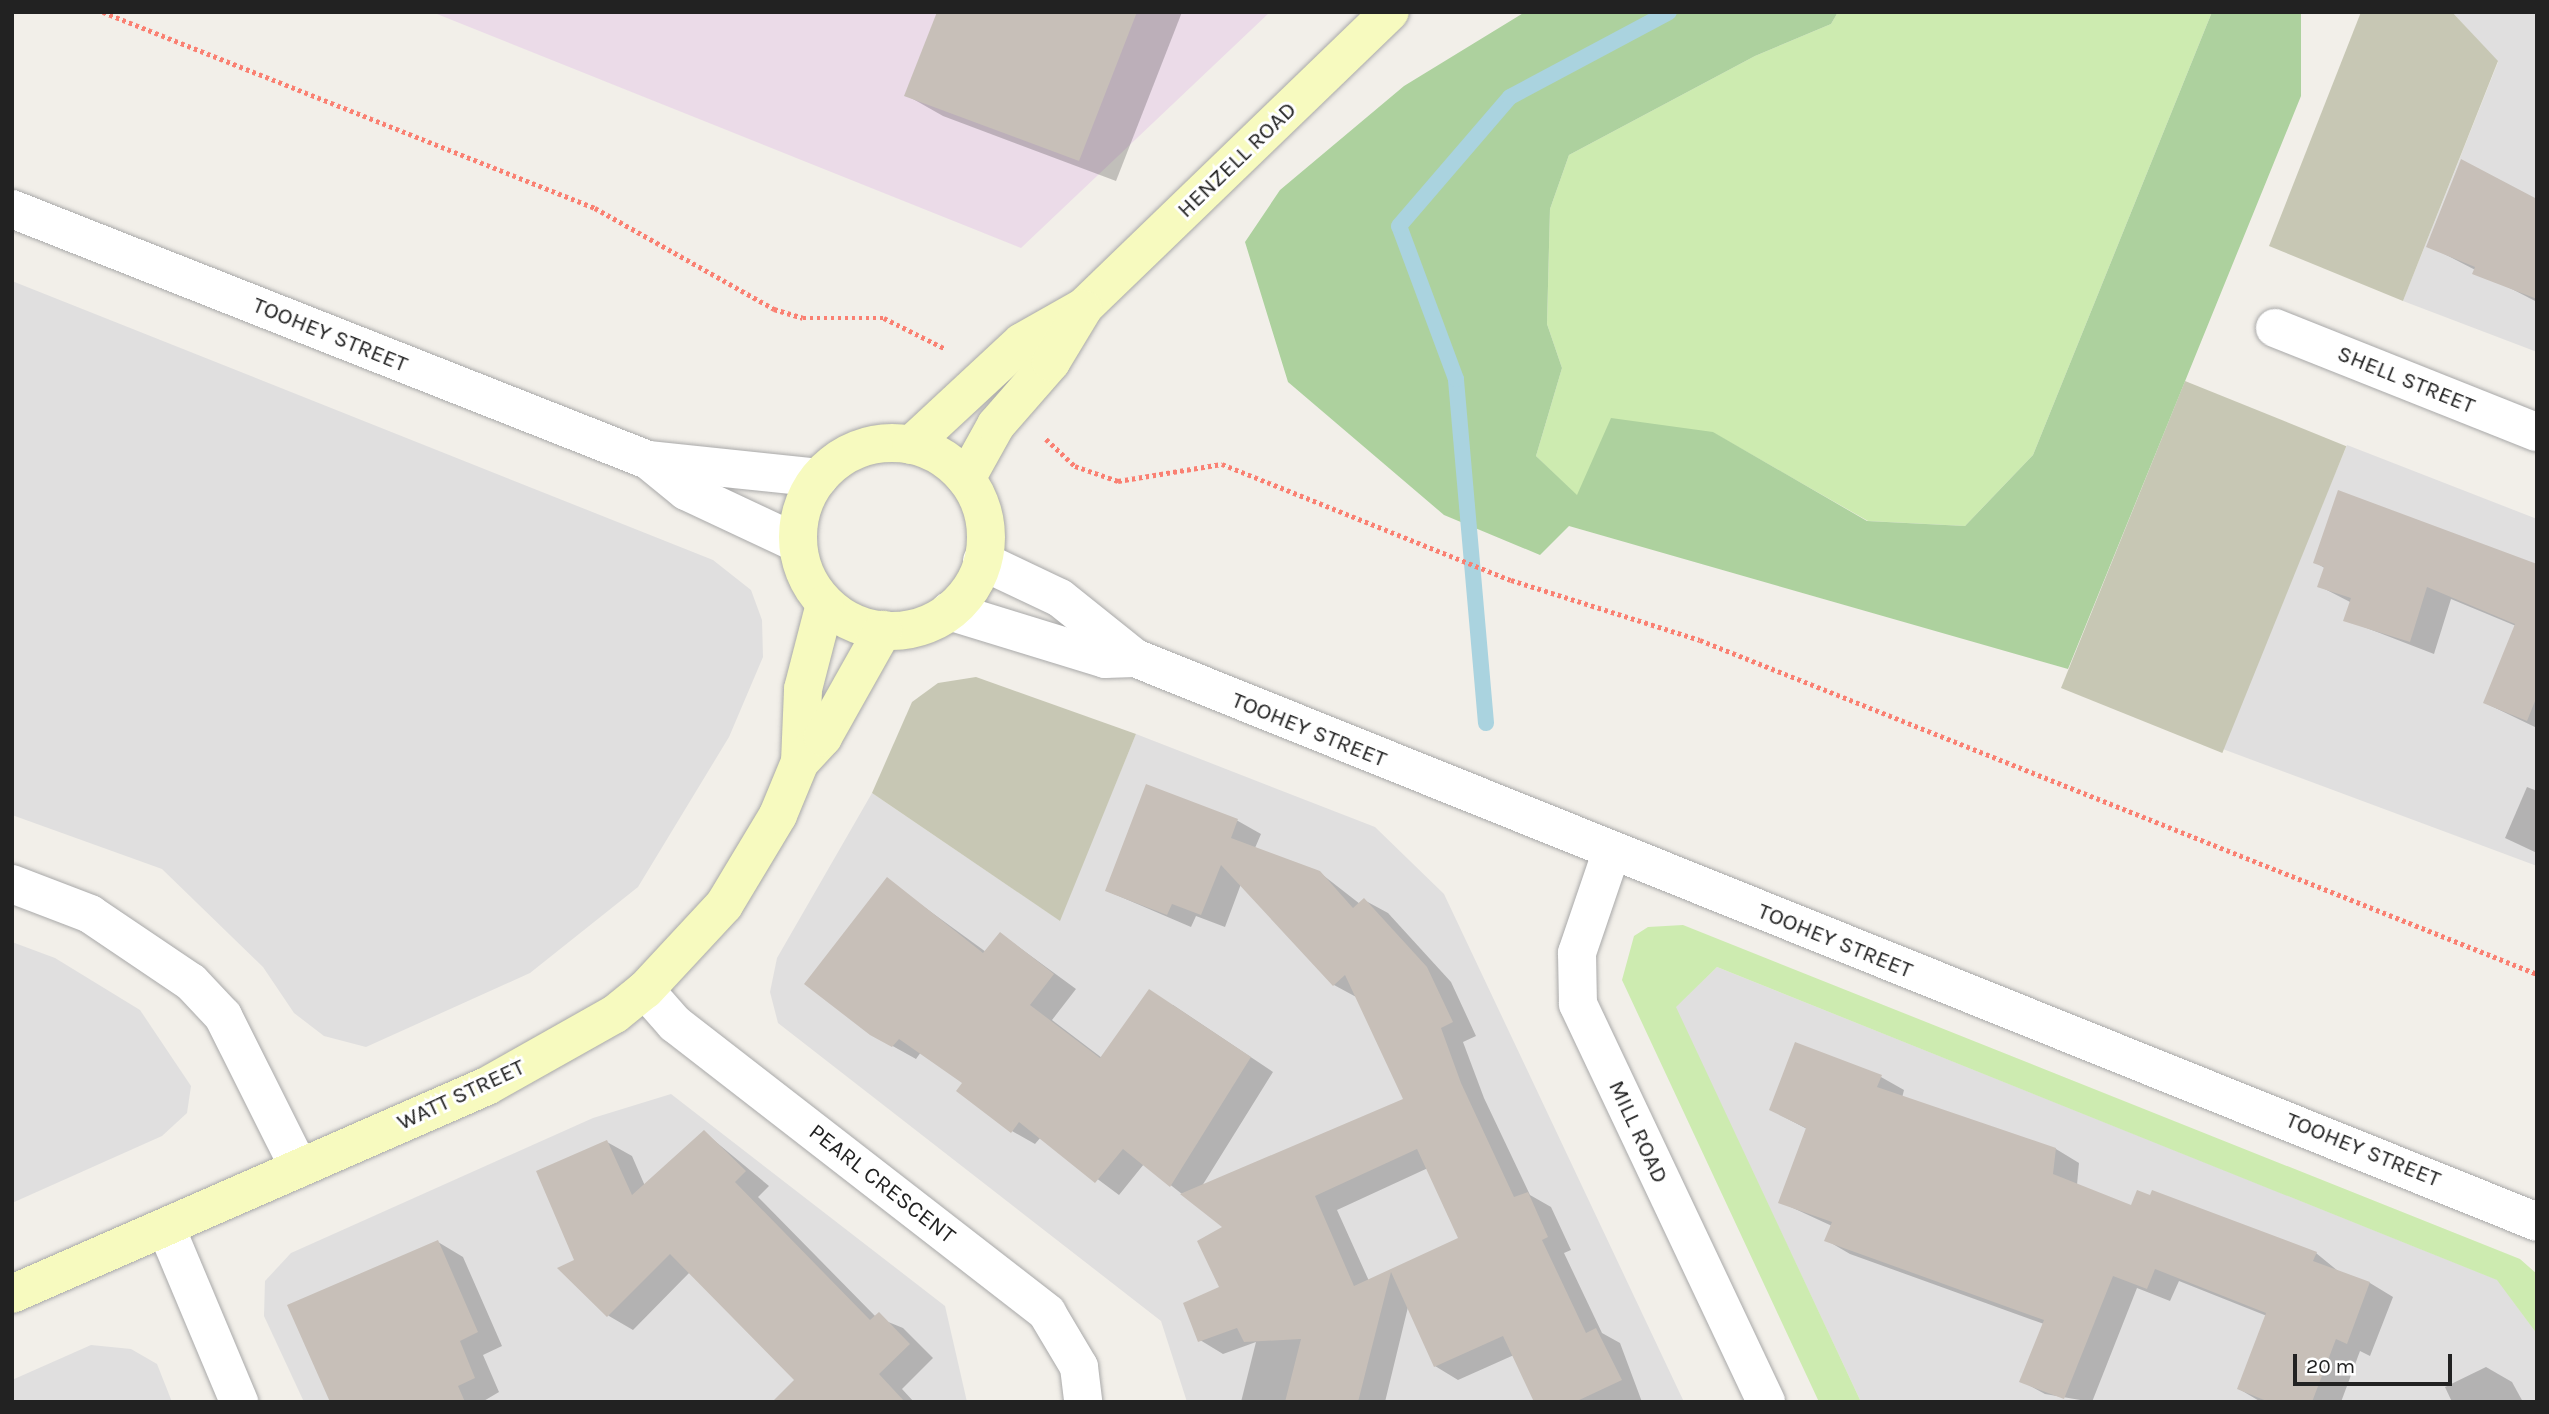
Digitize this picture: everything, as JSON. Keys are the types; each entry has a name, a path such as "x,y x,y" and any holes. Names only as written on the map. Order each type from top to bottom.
{"main road":[{"name":"HENZELL ROAD","path":"911,446 1022,342 1084,307 1390,12"},
{"name":"HENZELL ROAD","path":"966,479 996,425 1051,362 1084,307"},
{"path":"911,446 941,458 966,479 984,518 982,561 970,589 949,611 918,626 883,630 852,622 825,604 806,575 797,543 802,508 818,478 860,449 911,446"},
{"name":"WATT STREET","path":"800,762 803,689 825,604"},
{"name":"WATT STREET","path":"12,1294 487,1086 566,1044 645,990 692,943 753,861 800,762 822,737 883,630"}],"street":[{"name":"TOOHEY STREET","path":"12,209 648,460 818,478"},
{"name":"SHELL STREET","path":"2275,328 2537,432"},
{"name":"TOOHEY STREET","path":"648,460 686,491 797,543"},
{"name":"TOOHEY STREET","path":"982,561 1060,598 1135,658 1611,853 2537,1222"},
{"name":"TOOHEY STREET","path":"949,611 1105,659 1135,658"},
{"name":"MILL ROAD","path":"1611,853 1577,953 1578,1004 1766,1402"},
{"path":"12,884 90,914 191,982 223,1016 299,1168"},
{"name":"PEARL CRESCENT","path":"645,990 676,1024 1047,1313 1079,1367 1083,1402"},
{"path":"166,1228 239,1402"}],"path":[{"path":"103,12 595,208 774,309 803,318 884,318 918,330 956,355"},
{"path":"1039,432 1095,476 1143,480 1223,464 1511,580 1700,640 2537,974"}],"shaded area":[{"path":"432,12 1270,12 1021,248"},
{"path":"2361,12 2452,12 2498,61 2403,301 2269,246"},
{"path":"2452,12 2537,12 2537,352 2403,301 2498,62"},
{"path":"12,281 713,560 751,590 762,620 763,657 729,737 638,887 530,973 366,1047 324,1036 294,1013 263,967 162,869 12,815"},
{"path":"2185,381 2346,446 2222,753 2061,688"},
{"path":"2347,445 2537,519 2537,866 2220,748"},
{"path":"976,677 1136,734 1060,921 872,793 912,702 938,683"},
{"path":"1136,734 1375,827 1444,894 1684,1402 1187,1402 1161,1321 778,1023 770,992 777,958 872,793 1059,920"},
{"path":"12,942 55,958 140,1010 191,1086 187,1113 162,1136 12,1203"},
{"path":"1717,967 2498,1280 2537,1334 2537,1402 1861,1402 1675,1007"},
{"path":"671,1094 945,1306 967,1402 304,1402 264,1316 265,1281 291,1253 593,1118"},
{"path":"91,1345 131,1349 157,1364 172,1402 12,1402 12,1380"}],"green space":[{"path":"1525,12 1838,12 1831,24 1755,56 1569,155 1550,209 1547,324 1562,368 1536,456 1577,495 1611,418 1713,432 1867,521 1965,526 2033,455 2212,12 2301,12 2301,96 2068,669 1569,526 1540,555 1444,515 1288,382 1245,242 1280,190 1404,86"},
{"path":"1838,12 2212,12 2033,455 1965,526 1868,521 1712,432 1577,496 1536,456 1562,368 1547,324 1550,209 1569,155 1755,56 1831,24"},
{"path":"1683,925 2520,1259 2537,1274 2537,1334 2497,1280 1717,967 1676,1007 1861,1402 1819,1402 1622,980 1634,936 1648,927"}],"building":[{"path":"937,12 1137,12 1079,161 904,96"},
{"path":"2461,159 2537,199 2537,299 2472,274 2475,267 2426,247"},
{"path":"2338,490 2537,564 2537,696 2527,721 2483,703 2515,624 2427,587 2410,642 2343,621 2351,598 2317,587 2324,567 2313,563"},
{"path":"1146,784 1238,819 1231,838 1320,871 1353,908 1364,898 1427,967 1453,1022 1441,1028 1461,1083 1514,1197 1528,1192 1548,1237 1542,1240 1586,1333 1596,1328 1622,1380 1575,1402 1534,1402 1503,1336 1434,1367 1391,1272 1358,1402 1285,1402 1301,1339 1244,1342 1237,1328 1198,1342 1183,1303 1219,1287 1197,1241 1222,1227 1180,1194 1403,1099 1345,975 1333,986 1221,865 1201,915 1172,904 1167,915 1105,891","holes":["1417,1149 1458,1238 1354,1286 1315,1196"]},
{"path":"887,877 983,953 1000,932 1054,974 1030,1005 1100,1058 1149,989 1251,1057 1170,1187 1123,1149 1095,1183 1019,1122 1011,1133 956,1091 962,1083 899,1039 892,1047 870,1035 804,984"},
{"path":"1795,1042 1882,1075 1877,1087 2056,1148 2053,1174 2131,1205 2137,1190 2150,1195 2152,1190 2317,1252 2313,1261 2370,1282 2347,1344 2336,1339 2312,1402 2269,1402 2237,1389 2266,1313 2155,1269 2147,1289 2113,1276 2064,1399 2019,1382 2044,1320 1824,1241 1832,1222 1778,1203 1806,1128 1769,1110"},
{"path":"704,1130 746,1171 735,1182 870,1320 879,1312 910,1344 879,1374 905,1402 772,1402 794,1380 670,1254 607,1317 557,1268 574,1260 536,1171 607,1140 632,1195"},
{"path":"438,1240 478,1332 460,1341 475,1378 458,1386 465,1402 330,1402 287,1305"}],"waterway":[{"path":"1486,723 1456,379 1399,226 1510,97 1669,12"}]}
